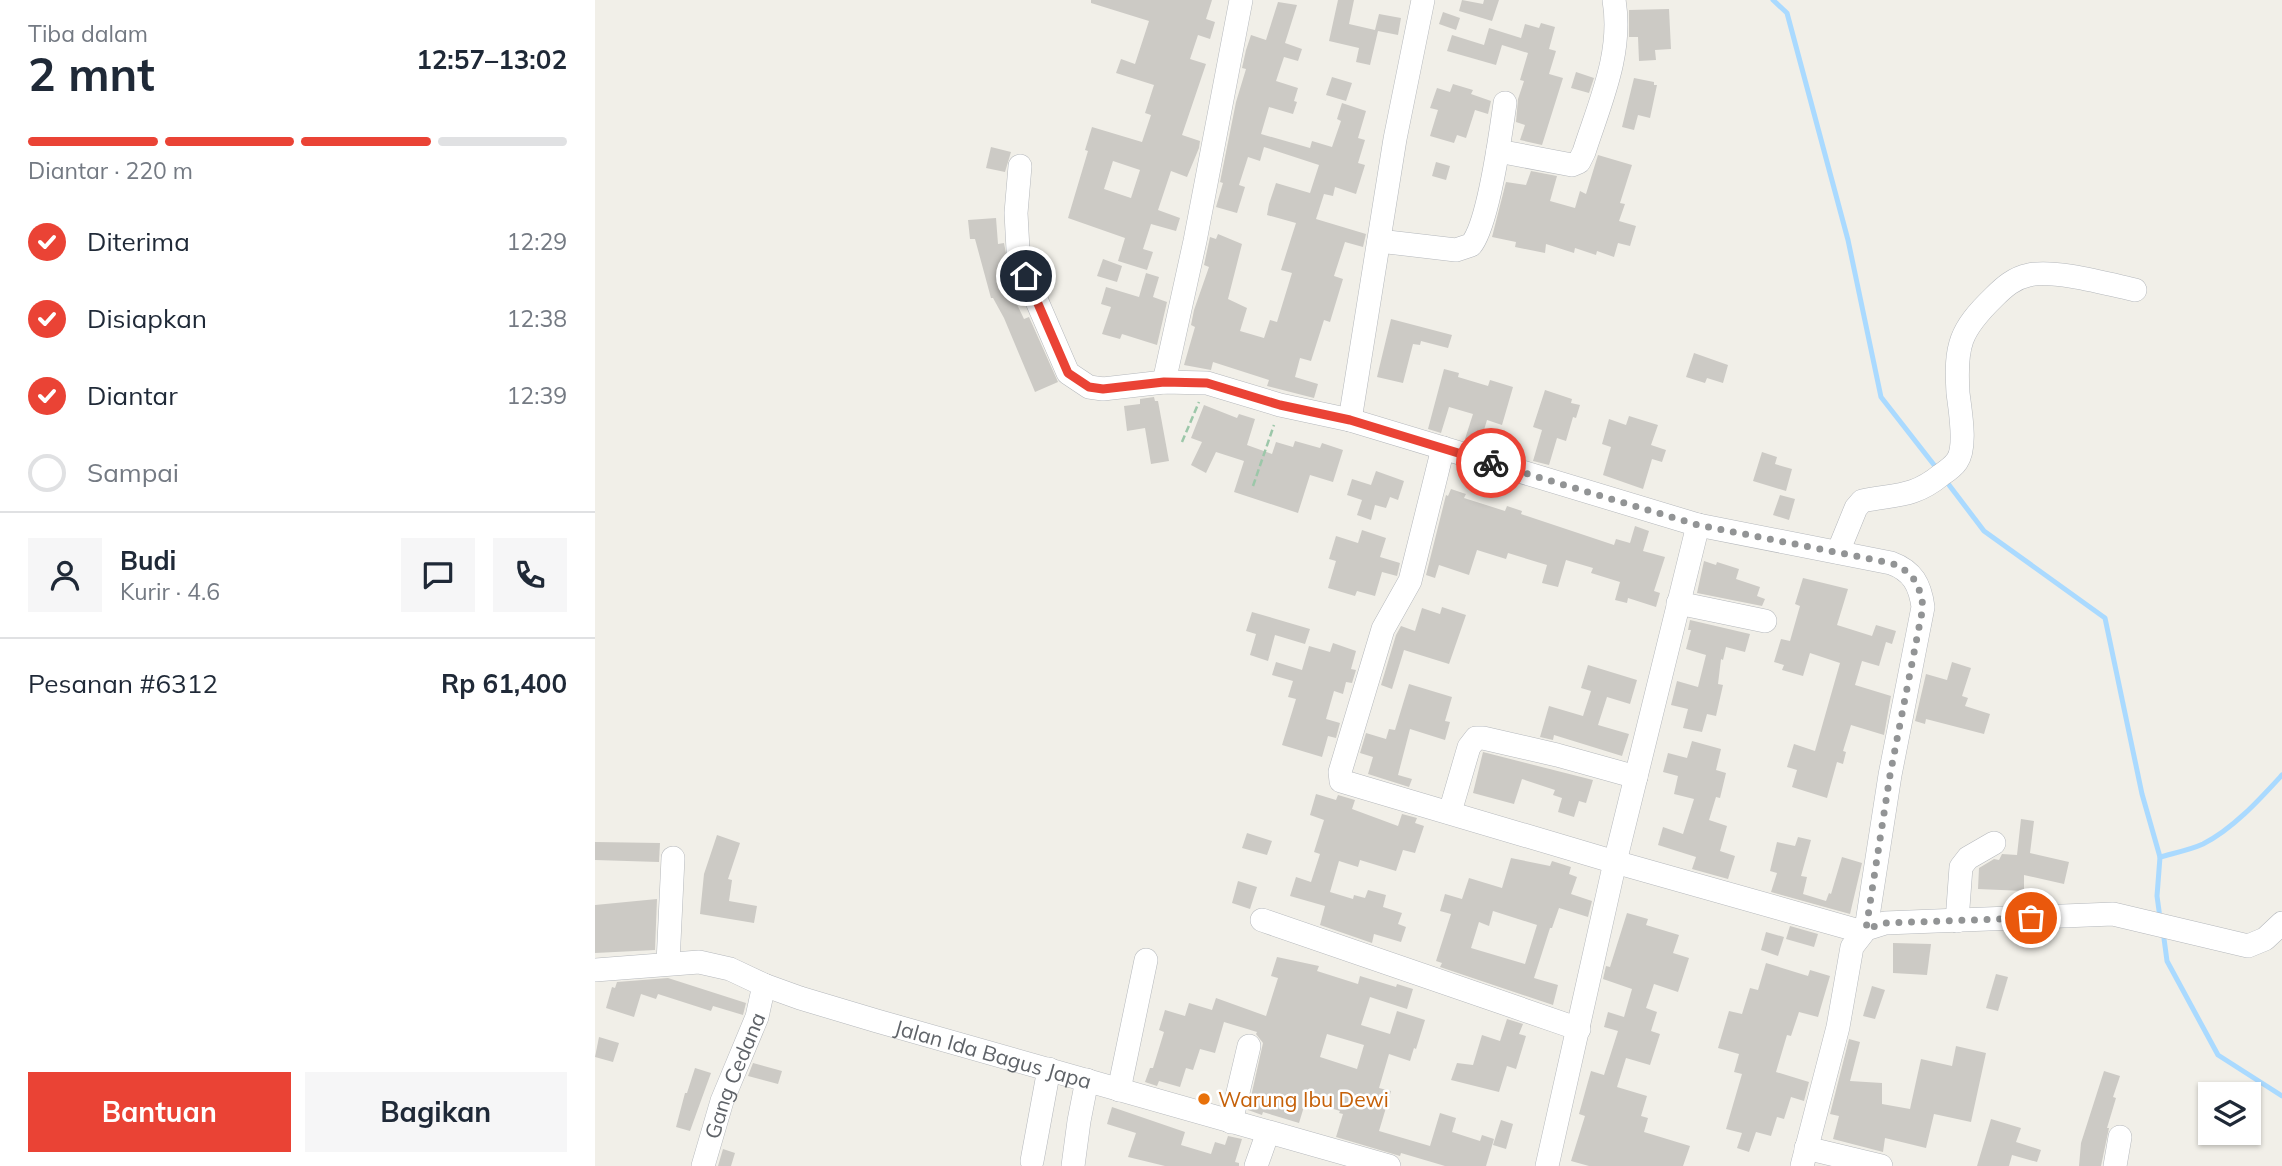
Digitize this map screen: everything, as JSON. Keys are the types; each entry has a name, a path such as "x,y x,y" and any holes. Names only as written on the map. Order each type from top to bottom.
{"street":[{"path":"1164,382 1195,241 1241,0"},
{"path":"1350,420 1406,78 1423,0"},
{"path":"1498,151 1572,165 1579,162 1615,57 1617,25 1614,0"},
{"path":"1379,241 1456,250 1471,245 1479,231 1498,151 1505,103"},
{"path":"1020,166 1016,213 1018,250 1026,276 1068,373 1089,387 1103,389 1164,382 1207,383 1280,405 1350,420 1698,525 1902,567 1916,580 1921,590 1923,607 1890,775 1865,930 1852,947 1849,957 1839,1027 1804,1157 1881,1166"},
{"path":"1838,552 1856,508 1862,501 1908,495 1935,480 1956,463 1962,447 1957,377 1962,336 1968,323 2009,282 2031,274 2075,277 2135,290"},
{"path":"1443,448 1411,581 1383,629 1339,777 1345,783 1615,862 1865,930 1885,923 2121,914 2236,944 2252,945 2265,939 2282,923"},
{"path":"1547,1166 1615,862 1698,525"},
{"path":"1678,603 1765,621"},
{"path":"1450,812 1469,747 1476,738 1557,754 1636,777"},
{"path":"1958,920 1961,867 1968,858 1994,843"},
{"path":"668,963 673,858"},
{"path":"1262,920 1579,1029"},
{"path":"1119,1090 1146,960"},
{"name":"Jalan Ida Bagus Japa","path":"595,970 699,962 730,969 764,985 877,1021 1389,1166"},
{"name":"Gang Cedana","path":"703,1166 722,1101 757,1017 764,985"},
{"path":"1231,1122 1249,1046"},
{"path":"1032,1161 1049,1069"},
{"path":"1073,1166 1087,1080"},
{"path":"1256,1166 1268,1132"},
{"path":"2115,1166 2120,1137"}],"path":[{"path":"1182,442 1207,383"},
{"path":"1253,486 1280,405"}],"building":[{"path":"1091,0 1212,0 1206,19 1215,22 1210,39 1198,35 1190,59 1206,64 1182,135 1200,141 1199,148 1187,177 1171,171 1158,210 1180,218 1176,231 1151,224 1143,249 1153,252 1147,270 1118,261 1125,238 1068,218 1088,151 1085,150 1092,127 1142,142 1151,115 1145,113 1154,85 1116,73 1121,59 1135,64 1149,21 1091,3","holes":["1113,161 1140,170 1131,198 1104,189"]},
{"path":"1338,0 1354,0 1349,24 1375,30 1379,14 1401,18 1398,35 1378,31 1370,65 1356,62 1359,48 1329,41"},
{"path":"1462,0 1483,4 1484,0 1499,0 1492,21 1459,11"},
{"path":"1278,2 1297,5 1285,43 1302,49 1298,61 1284,57 1276,81 1298,88 1294,101 1297,102 1293,114 1269,107 1261,134 1310,148 1312,141 1332,147 1341,121 1337,119 1342,103 1366,111 1358,138 1365,140 1358,163 1365,165 1356,194 1335,187 1333,196 1324,194 1316,219 1366,234 1363,247 1345,242 1334,276 1343,279 1330,322 1324,320 1311,361 1300,358 1295,377 1318,384 1314,398 1267,386 1269,380 1213,362 1211,370 1184,365 1195,327 1191,325 1194,310 1209,267 1204,265 1210,237 1216,239 1218,234 1242,244 1228,299 1247,308 1240,331 1264,338 1270,320 1277,322 1292,273 1281,270 1296,223 1267,215 1269,204 1276,183 1310,193 1319,165 1264,147 1260,161 1248,157 1239,185 1245,187 1237,213 1216,207 1223,183 1220,182 1236,102 1246,69 1242,68 1246,50 1251,35 1266,40"},
{"path":"1669,9 1671,49 1655,50 1656,60 1639,61 1638,37 1629,37 1629,10"},
{"path":"1443,12 1460,18 1456,30 1439,24"},
{"path":"1541,23 1555,27 1549,49 1556,51 1549,74 1563,78 1542,145 1520,140 1525,125 1516,122 1518,99 1524,81 1520,80 1528,53 1502,45 1496,65 1447,51 1452,35 1484,45 1489,28 1521,38 1525,24 1539,28"},
{"path":"1576,72 1594,78 1589,93 1571,88"},
{"path":"1332,77 1352,83 1346,101 1326,95"},
{"path":"1634,78 1657,85 1650,118 1638,115 1634,130 1622,127"},
{"path":"1453,84 1473,90 1471,94 1491,101 1488,114 1475,110 1466,138 1457,135 1454,143 1430,136 1438,110 1430,108 1437,88 1450,92"},
{"path":"991,147 1011,152 1005,172 986,168"},
{"path":"1598,155 1632,165 1620,203 1625,204 1619,221 1636,226 1630,246 1618,243 1614,257 1575,248 1574,253 1546,244 1545,253 1515,247 1516,242 1492,237 1506,182 1526,185 1531,171 1557,176 1550,201 1575,208 1580,191 1586,194"},
{"path":"1436,162 1450,166 1446,180 1432,176"},
{"path":"996,218 998,244 1004,243 1009,269 1001,271 1024,319 1029,317 1058,382 1035,392 1004,318 991,298 975,239 970,239 968,220"},
{"path":"1103,259 1122,266 1117,282 1097,276"},
{"path":"1146,273 1159,277 1153,297 1167,302 1157,345 1122,334 1120,339 1102,334 1111,307 1101,304 1106,287 1139,297"},
{"path":"1391,319 1452,335 1448,348 1421,341 1420,345 1413,344 1403,383 1377,377"},
{"path":"1694,353 1728,365 1723,383 1707,378 1705,383 1686,377"},
{"path":"1444,369 1459,373 1458,377 1488,386 1490,380 1513,387 1502,425 1487,420 1480,443 1465,439 1473,414 1449,407 1441,433 1428,429"},
{"path":"1545,390 1572,399 1571,403 1580,405 1576,418 1573,417 1566,441 1557,438 1549,465 1533,461 1542,430 1533,427"},
{"path":"1154,397 1155,401 1158,401 1169,461 1151,464 1145,428 1127,431 1124,406 1140,404 1140,399"},
{"path":"1204,405 1237,418 1239,414 1255,419 1247,445 1272,454 1276,442 1293,447 1295,441 1320,448 1322,443 1343,450 1333,482 1310,475 1298,513 1234,492 1244,461 1216,452 1206,473 1191,465 1202,442 1191,438"},
{"path":"1629,416 1658,425 1651,445 1666,450 1662,462 1652,459 1643,489 1603,475 1611,447 1602,444 1609,419 1626,425"},
{"path":"1762,452 1777,457 1775,464 1792,469 1786,491 1753,481"},
{"path":"1376,471 1404,481 1398,500 1390,497 1386,508 1375,505 1371,520 1357,515 1362,500 1347,495 1352,479 1371,485"},
{"path":"1451,489 1466,494 1464,498 1505,511 1507,506 1522,511 1521,514 1614,545 1616,539 1630,543 1635,526 1649,531 1643,551 1665,557 1654,591 1660,593 1656,607 1628,598 1627,603 1615,600 1620,582 1591,573 1593,568 1566,560 1558,587 1542,583 1547,565 1508,553 1506,559 1477,550 1469,575 1439,565 1435,578 1426,575 1446,495 1448,496"},
{"path":"1780,495 1795,499 1789,520 1773,515"},
{"path":"1362,530 1386,538 1380,557 1400,563 1397,576 1382,572 1375,596 1357,591 1355,596 1328,588 1336,561 1329,559 1336,536 1358,543"},
{"path":"1704,561 1739,569 1736,579 1760,587 1757,596 1765,599 1762,606 1697,593"},
{"path":"1803,578 1848,589 1837,625 1872,636 1876,625 1896,631 1892,644 1886,642 1879,666 1862,661 1855,685 1891,696 1884,735 1851,725 1843,751 1846,752 1843,764 1837,762 1827,798 1792,787 1797,770 1787,767 1794,744 1815,751 1840,663 1810,653 1803,676 1782,670 1784,665 1774,662 1781,639 1790,641 1800,606 1795,604"},
{"path":"1442,607 1466,615 1449,664 1404,650 1392,689 1381,685 1401,626 1415,631 1422,608 1440,614"},
{"path":"1252,612 1310,629 1305,644 1275,635 1268,661 1250,655 1256,634 1246,631"},
{"path":"1690,620 1750,634 1745,652 1726,647 1723,660 1721,659 1718,684 1723,685 1716,716 1707,714 1702,732 1683,728 1688,709 1671,705 1677,681 1698,687 1706,655 1686,649 1691,630 1688,630"},
{"path":"1333,643 1356,651 1351,669 1356,670 1352,683 1346,682 1343,694 1334,691 1326,719 1340,723 1336,738 1328,736 1322,757 1282,745 1296,699 1288,697 1293,681 1272,675 1276,662 1302,670 1309,646 1330,652"},
{"path":"1952,662 1971,668 1962,696 1968,698 1965,706 1990,714 1984,734 1926,719 1925,724 1915,721 1926,674 1947,680"},
{"path":"1588,665 1637,680 1630,704 1607,697 1598,725 1629,734 1622,756 1554,735 1553,740 1540,737 1549,706 1583,716 1591,691 1581,688"},
{"path":"1409,684 1452,697 1445,721 1450,722 1445,740 1410,729 1398,775 1412,779 1409,787 1368,774 1373,757 1360,753 1366,733 1386,739 1389,729 1395,730"},
{"path":"1692,741 1721,749 1716,770 1726,773 1720,798 1716,797 1709,820 1727,826 1720,851 1735,856 1728,879 1692,869 1696,857 1658,845 1663,827 1683,834 1694,799 1674,794 1678,776 1663,772 1668,753 1687,758"},
{"path":"1483,752 1593,780 1586,803 1579,801 1574,817 1558,812 1562,798 1553,795 1555,790 1522,779 1514,804 1473,793"},
{"path":"1316,794 1336,800 1338,795 1355,800 1352,809 1398,826 1402,814 1417,818 1415,823 1424,826 1415,853 1403,850 1396,871 1360,860 1358,867 1339,861 1330,892 1353,899 1354,895 1365,898 1368,890 1386,895 1383,907 1402,913 1398,924 1406,927 1401,942 1374,934 1372,943 1320,925 1325,906 1290,896 1296,877 1311,882 1320,854 1314,852 1324,820 1310,815"},
{"path":"2021,819 2034,821 2030,853 2069,862 2064,884 2024,875 2024,891 1978,889 1979,868 1994,859 1999,860 2002,854 2017,855"},
{"path":"1247,833 1272,841 1267,855 1242,848"},
{"path":"717,835 740,843 728,879 732,880 729,901 757,906 754,923 700,914 704,874"},
{"path":"1798,837 1811,840 1801,876 1807,877 1803,894 1826,901 1829,893 1831,894 1842,857 1862,863 1850,914 1771,892 1777,873 1770,871 1777,842 1795,846"},
{"path":"595,842 660,843 659,862 595,860"},
{"path":"1511,858 1550,866 1552,861 1571,867 1569,874 1577,877 1571,894 1592,901 1588,917 1559,908 1550,928 1534,978 1558,985 1553,1005 1440,967 1442,963 1436,961 1451,914 1440,911 1445,894 1462,899 1469,878 1502,888","holes":["1493,911 1537,925 1525,964 1471,948 1479,922 1489,926"]},
{"path":"1238,881 1257,887 1250,909 1232,903"},
{"path":"657,899 655,950 595,953 595,905"},
{"path":"1627,913 1648,919 1646,925 1679,935 1673,953 1689,958 1678,992 1654,984 1646,1008 1657,1012 1651,1031 1660,1034 1650,1065 1626,1058 1617,1087 1647,1096 1641,1116 1648,1118 1644,1132 1690,1146 1683,1166 1589,1166 1571,1161 1585,1116 1579,1114 1591,1071 1604,1075 1618,1031 1604,1027 1608,1012 1624,1017 1632,989 1603,979 1606,966 1610,967"},
{"path":"1790,926 1818,934 1814,947 1786,939"},
{"path":"1766,932 1784,937 1778,956 1761,950"},
{"path":"1893,943 1931,944 1927,975 1893,973"},
{"path":"1277,957 1319,966 1317,971 1358,984 1360,976 1396,987 1397,984 1413,989 1407,1009 1370,997 1361,1025 1390,1034 1397,1011 1425,1020 1410,1061 1389,1054 1379,1088 1391,1091 1379,1131 1430,1146 1440,1113 1456,1118 1452,1132 1480,1141 1482,1135 1494,1139 1486,1166 1445,1166 1336,1137 1343,1114 1306,1100 1299,1123 1248,1110 1263,1043 1257,1032 1224,1022 1215,1053 1200,1049 1193,1070 1186,1068 1180,1087 1159,1081 1157,1086 1145,1082 1150,1068 1153,1068 1164,1032 1159,1030 1165,1010 1185,1016 1189,1003 1212,1010 1216,998 1266,1016 1278,978 1271,976","holes":["1327,1034 1364,1045 1357,1069 1320,1057"]},
{"path":"1766,963 1808,976 1810,970 1830,976 1818,1017 1799,1012 1791,1036 1787,1035 1776,1072 1809,1082 1804,1101 1791,1097 1784,1119 1777,1117 1771,1136 1756,1132 1749,1152 1737,1148 1742,1133 1726,1129 1742,1074 1734,1072 1739,1054 1718,1048 1729,1011 1742,1014 1750,988 1758,990"},
{"path":"1996,974 2008,977 1998,1011 1986,1008"},
{"path":"668,978 746,1003 743,1015 713,1006 711,1011 658,994 656,999 641,994 634,1017 606,1008 612,987 615,988 617,982"},
{"path":"1872,986 1885,990 1875,1019 1863,1016"},
{"path":"1507,1019 1523,1024 1519,1034 1526,1036 1516,1069 1507,1066 1499,1092 1451,1080 1457,1063 1473,1065 1482,1035 1500,1041"},
{"path":"599,1037 619,1043 613,1062 595,1057"},
{"path":"1849,1039 1860,1042 1850,1081 1882,1083 1882,1104 1910,1109 1921,1059 1952,1066 1956,1046 1986,1053 1971,1122 1934,1114 1926,1148 1885,1138 1883,1152 1833,1139 1839,1116 1830,1114"},
{"path":"753,1063 782,1071 778,1084 748,1076"},
{"path":"695,1068 711,1073 690,1131 676,1127"},
{"path":"2104,1071 2120,1076 2113,1097 2116,1098 2107,1128 2101,1166 2079,1166 2081,1143"},
{"path":"1112,1107 1185,1132 1181,1145 1211,1154 1215,1142 1225,1145 1228,1136 1242,1139 1235,1162 1239,1163 1239,1166 1165,1166 1128,1157 1136,1133 1107,1124"},
{"path":"1991,1119 2021,1128 2016,1142 2041,1150 2037,1162 2012,1155 2009,1166 1977,1166"},
{"path":"1501,1120 1513,1124 1506,1149 1493,1145"},
{"path":"723,1149 735,1153 731,1166 718,1166"}],"waterway":[{"path":"1773,0 1787,13 1848,240 1881,397 1938,470"},
{"path":"1946,481 1984,531 2105,618 2142,794 2160,857 2157,896 2160,918"},
{"path":"2160,857 2193,848 2214,838 2245,813 2282,775"},
{"path":"2163,931 2167,961 2218,1055 2282,1096"}],"way so far":[{"path":"1491,463 1698,525 1891,563 1909,572 1921,590 1923,607 1890,775 1866,929 1885,923 2031,918"}],"place":[{"name":"Warung Ibu Dewi","path":"1204,1099"}],"route":[{"path":"1026,276 1068,373 1089,387 1103,389 1164,382 1207,383 1280,405 1350,420 1491,463"}]}
